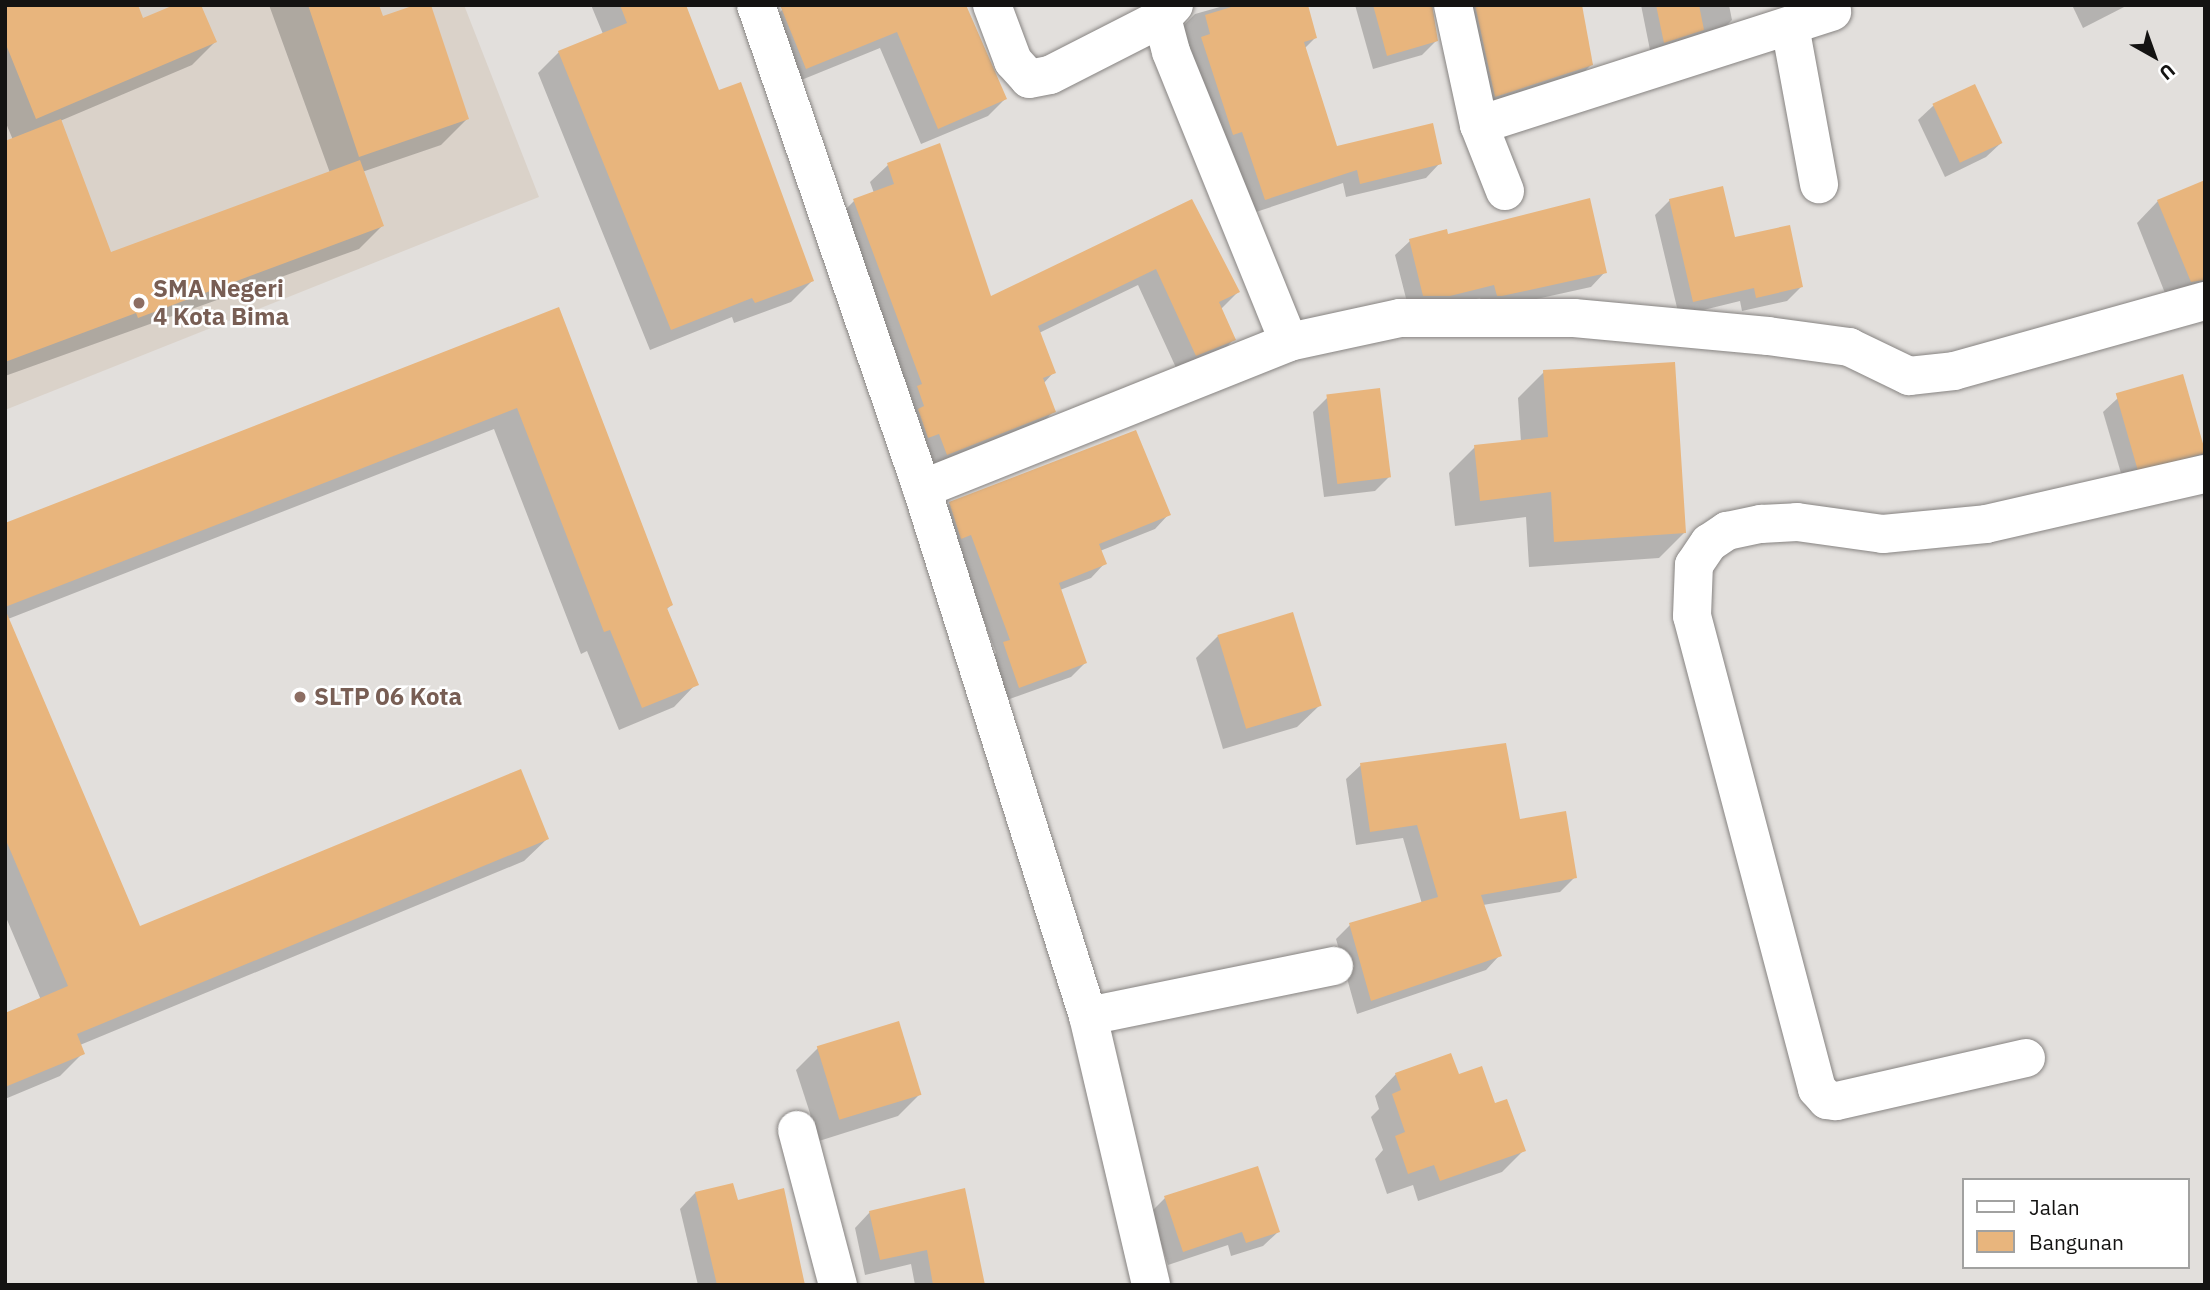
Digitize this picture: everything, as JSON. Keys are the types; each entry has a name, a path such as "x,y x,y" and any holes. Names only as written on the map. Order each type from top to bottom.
{"street":[{"path":"756,5 922,489 1088,1016 1151,1285"},
{"path":"992,5 1013,61 1029,79 1049,75 1168,12 1171,52 1289,342"},
{"path":"1453,5 1479,125 1505,191"},
{"path":"1479,125 1832,12"},
{"path":"1790,26 1819,184"},
{"path":"922,489 1289,342 1400,318 1574,318 1849,347 1909,376 1954,371 2205,302"},
{"path":"2026,1058 1836,1101 1827,1100 1817,1089 1692,616 1694,565 1709,543 1727,531 1761,524 1797,522 1883,534 1986,524 2205,474"},
{"path":"1088,1016 1334,966"},
{"path":"797,1130 838,1285"}],"shaded area":[{"name":"SMA Negeri 4 Kota Bima","path":"5,5 464,5 539,197 5,410"}],"building":[{"path":"5,5 138,5 143,18 174,5 201,5 217,42 36,119 5,42"},
{"path":"308,5 379,5 383,16 415,5 431,5 469,119 359,157"},
{"path":"620,5 686,5 719,90 741,82 814,281 755,303 752,298 671,330 558,51 627,23"},
{"path":"780,5 966,5 1007,99 938,129 897,32 806,69"},
{"path":"1238,5 1308,5 1317,38 1304,42 1337,146 1433,123 1442,164 1360,184 1357,170 1265,200 1242,132 1233,135 1201,37 1210,34 1205,15"},
{"path":"1373,5 1432,5 1438,41 1387,56"},
{"path":"1475,5 1582,5 1593,65 1495,97"},
{"path":"1656,5 1699,5 1704,30 1664,43"},
{"path":"1975,84 2002,143 1960,163 1932,104"},
{"path":"61,119 111,252 360,160 384,226 138,318 136,313 5,362 5,141"},
{"path":"940,143 991,296 1192,199 1240,292 1219,302 1236,340 1196,356 1156,269 1038,326 1056,373 1043,378 1056,412 947,455 939,434 928,438 918,409 924,406 917,386 922,384 853,199 894,184 887,163"},
{"path":"2205,180 2205,280 2191,282 2157,200"},
{"path":"1723,186 1735,237 1790,225 1803,287 1756,298 1754,288 1693,302 1669,199"},
{"path":"1590,198 1607,273 1502,296 1497,296 1494,285 1450,296 1423,296 1409,239 1447,229 1448,234"},
{"path":"559,307 673,605 667,608 699,685 642,708 610,630 604,632 517,408 5,607 5,523"},
{"path":"1675,362 1686,533 1554,542 1551,492 1480,501 1474,445 1548,437 1543,370"},
{"path":"2183,374 2205,453 2138,472 2116,393"},
{"path":"1380,388 1391,477 1337,484 1326,395"},
{"path":"1136,430 1171,515 1099,544 1107,564 1059,583 1087,663 1019,688 1003,642 1010,640 971,535 961,539 949,502"},
{"path":"5,609 140,926 521,769 549,839 77,1034 85,1054 5,1087 5,1013 68,986 5,838"},
{"path":"1293,612 1322,706 1246,729 1217,635"},
{"path":"1506,743 1520,819 1566,811 1577,878 1481,895 1502,956 1371,1001 1349,923 1438,897 1417,825 1370,832 1360,763"},
{"path":"899,1021 922,1095 839,1120 817,1046"},
{"path":"1451,1053 1459,1074 1482,1066 1495,1103 1507,1099 1526,1151 1440,1181 1434,1165 1408,1174 1395,1136 1405,1132 1392,1094 1401,1090 1395,1073"},
{"path":"1258,1166 1280,1232 1246,1243 1242,1232 1183,1252 1164,1196"},
{"path":"733,1183 738,1200 784,1188 805,1285 717,1285 695,1192"},
{"path":"965,1188 985,1285 933,1285 927,1250 880,1260 869,1211"}],"place":[{"name":"SMA Negeri 4 Kota Bima","path":"139,303"},
{"name":"SLTP 06 Kota","path":"300,697"}]}
